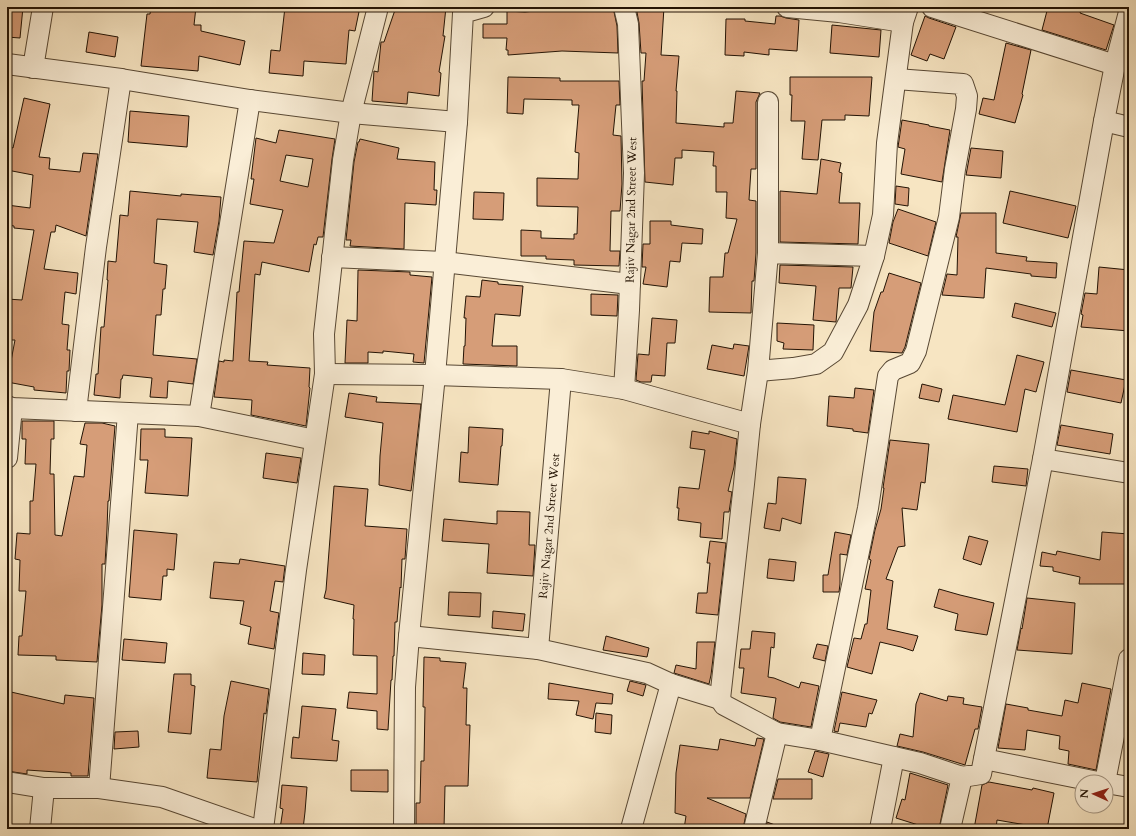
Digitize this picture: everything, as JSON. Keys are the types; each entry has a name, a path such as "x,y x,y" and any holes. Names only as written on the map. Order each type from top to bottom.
{"street":[{"path":"34,68 43,7"},
{"path":"263,829 296,570 325,374 324,334 343,160 351,113 378,7"},
{"path":"404,829 405,687 408,636 435,376 456,122 463,10 484,7"},
{"name":"Rajiv Nagar 2nd Street West","path":"624,7 628,24 634,173 629,310 624,388"},
{"path":"758,371 793,368 816,364 834,352 858,304 874,256 883,215 887,143 905,15 787,7"},
{"path":"932,7 1115,65"},
{"path":"408,636 538,649 647,673 671,684 720,699 724,705 777,733 820,740 920,763 962,777 981,774 1043,458 1104,121 1115,65 1129,12"},
{"path":"7,64 121,79 250,100 351,113 456,122"},
{"path":"76,411 96,246 121,79"},
{"path":"820,740 868,508 888,376 893,370 910,363 916,351 949,217 955,169 966,109 967,96 963,84 896,79"},
{"path":"199,416 250,100"},
{"path":"720,699 750,424 758,371 768,253 768,102"},
{"path":"1104,121 1129,127"},
{"path":"768,253 874,256"},
{"path":"332,258 444,262 630,284"},
{"path":"325,374 562,380 624,388 750,424"},
{"name":"Rajiv Nagar 2nd Street West","path":"538,649 562,380"},
{"path":"7,458 9,407 199,416 315,440"},
{"path":"99,788 128,413"},
{"path":"1043,458 1129,473"},
{"path":"1107,774 1129,659"},
{"path":"631,829 671,684"},
{"path":"754,829 777,733"},
{"path":"880,829 894,757"},
{"path":"984,759 1074,777"},
{"path":"950,829 962,777"},
{"path":"7,782 44,788 99,788 162,797 254,829"},
{"path":"1114,785 1129,788"},
{"path":"40,829 44,788"}],"building":[{"path":"7,7 23,7 20,38 7,37"},
{"path":"151,7 196,7 194,25 201,25 201,31 245,41 240,65 199,56 198,71 141,66 147,14 150,14"},
{"path":"285,7 360,7 355,31 349,30 346,64 304,61 303,76 269,73 271,50 280,51"},
{"path":"396,7 446,7 443,36 445,36 439,72 441,73 439,96 408,92 407,104 372,101 374,71 378,72 381,42 384,42"},
{"path":"573,7 613,7 617,26 618,53 562,51 508,55 508,50 506,50 507,38 483,38 483,24 507,24 507,11 525,12"},
{"path":"636,7 664,7 661,55 679,56 676,91 676,123 724,127 724,123 733,123 736,91 760,93 756,102 756,169 751,169 749,200 756,201 756,253 754,281 752,281 751,313 709,312 710,277 723,277 725,253 728,253 737,219 726,218 727,192 716,192 716,166 713,166 714,152 682,150 682,158 675,158 673,185 645,182 642,81 644,81 646,53 641,53 639,23"},
{"path":"1048,7 1082,7 1080,13 1114,25 1106,50 1042,30"},
{"path":"776,16 799,20 797,51 769,49 769,55 744,52 744,56 725,55 726,19 745,19 745,21 775,24"},
{"path":"925,16 956,27 944,59 930,54 927,61 911,55"},
{"path":"832,25 881,30 879,57 830,53"},
{"path":"89,32 118,37 115,57 86,52"},
{"path":"1006,43 1031,50 1023,95 1015,123 979,114 983,98 994,100"},
{"path":"508,77 560,78 560,81 619,81 620,105 616,105 613,135 621,136 622,184 620,211 611,211 610,251 620,251 619,266 574,265 574,260 546,259 546,256 521,256 521,230 541,231 541,238 574,239 574,234 577,234 578,207 537,206 537,178 578,179 579,153 575,152 579,105 572,105 572,100 524,99 523,114 507,113"},
{"path":"790,77 872,77 869,116 845,115 845,120 822,120 818,160 802,159 805,121 791,121 792,95 790,95"},
{"path":"24,98 50,104 39,157 50,158 49,169 80,172 83,153 98,154 86,236 56,225 55,232 51,232 44,269 78,273 76,294 65,292 62,324 69,325 67,350 70,350 66,393 34,390 34,387 7,382 15,340 7,340 7,299 22,300 34,230 14,228 14,226 7,225 7,205 30,208 33,175 7,170 7,146 13,148"},
{"path":"130,111 189,116 187,147 128,142"},
{"path":"902,120 950,130 942,182 901,174 905,149 898,147"},
{"path":"279,130 335,139 323,237 318,237 316,245 314,244 309,272 262,262 260,275 255,274 249,361 268,362 267,365 310,368 310,388 306,426 251,415 252,400 214,397 219,361 233,361 237,292 239,292 244,241 274,243 283,210 250,204 254,179 251,179 256,138 276,143","holes":["286,155 313,159 308,187 280,181"]},
{"path":"360,139 399,148 397,159 435,162 434,190 437,190 436,205 405,203 404,249 350,246 351,240 346,240 354,162"},
{"path":"971,148 1003,151 1001,178 966,175"},
{"path":"821,159 841,163 839,172 842,173 839,203 860,203 858,244 780,242 780,191 817,194"},
{"path":"896,186 909,188 908,206 895,204"},
{"path":"130,191 181,196 181,194 221,197 219,221 213,255 194,252 198,222 157,219 154,263 167,265 161,315 156,315 153,355 197,359 193,384 168,381 167,398 150,397 152,378 123,375 121,379 120,398 94,395 96,374 98,374 101,327 104,327 108,261 116,262 120,215 128,216"},
{"path":"1010,191 1076,206 1068,238 1003,223"},
{"path":"474,192 504,193 503,220 473,219"},
{"path":"898,209 936,222 928,256 889,243 893,222"},
{"path":"961,213 996,213 996,253 1027,257 1026,261 1057,263 1056,278 1031,276 1031,274 986,268 984,298 942,295 947,274 957,275 958,237 956,237"},
{"path":"650,221 671,221 671,225 703,229 702,244 682,243 680,262 670,261 667,287 643,284 646,267 642,267 643,244 650,244"},
{"path":"780,265 853,267 851,288 839,288 836,322 813,320 816,286 779,283"},
{"path":"1099,267 1129,270 1129,331 1081,327 1083,315 1081,314 1085,293 1097,294"},
{"path":"358,270 410,272 410,275 432,277 424,363 413,362 414,354 383,351 383,353 368,352 368,363 345,363 347,320 357,321"},
{"path":"889,273 921,283 905,347 902,353 870,351 874,312 881,292 883,292"},
{"path":"482,280 498,282 498,284 523,286 520,316 495,314 492,346 517,346 517,366 463,364 465,346 466,318 464,318 466,296 480,297"},
{"path":"591,294 618,295 617,316 591,315"},
{"path":"1015,303 1056,313 1052,327 1012,317"},
{"path":"652,318 677,320 675,343 667,343 665,376 652,375 651,382 641,382 636,380 638,354 649,355"},
{"path":"777,323 814,325 813,350 783,349 784,343 777,341"},
{"path":"734,344 749,346 744,376 707,369 712,345 733,349"},
{"path":"1017,355 1044,362 1036,392 1025,389 1017,432 948,419 953,395 1005,405"},
{"path":"1071,370 1126,380 1121,403 1067,392"},
{"path":"922,384 942,389 939,402 919,398"},
{"path":"855,388 874,390 868,433 853,431 853,429 827,426 829,396 854,398"},
{"path":"349,393 377,397 376,402 421,404 411,491 379,485 383,423 345,417"},
{"path":"22,421 54,421 54,439 51,439 50,474 54,474 55,535 62,536 74,476 84,477 87,445 80,444 85,423 102,423 115,426 108,501 105,564 102,564 102,605 97,662 56,660 56,656 18,655 19,636 22,636 26,591 19,591 20,560 15,559 17,533 30,534 30,501 33,501 36,464 25,464 26,439 22,439"},
{"path":"1061,425 1113,434 1110,454 1057,445"},
{"path":"469,427 503,429 498,485 459,482 461,452 468,453"},
{"path":"141,429 165,429 165,437 192,438 188,496 145,493 148,460 140,460"},
{"path":"692,431 709,434 709,431 737,439 734,467 728,491 732,492 729,512 724,512 722,539 700,537 701,523 678,520 679,508 677,508 679,487 699,489 705,450 690,448"},
{"path":"890,440 929,444 925,483 921,482 917,510 902,508 905,546 898,547 886,579 893,581 887,629 918,636 913,651 880,642 872,674 847,667 854,638 861,639 865,624 867,624 871,590 865,589 871,560 869,559 881,509"},
{"path":"266,453 301,458 297,483 263,478"},
{"path":"994,466 1028,469 1026,486 992,482"},
{"path":"778,477 806,479 801,524 782,518 780,531 764,528 768,503 776,504"},
{"path":"334,486 368,489 365,526 407,529 405,559 402,559 401,588 400,587 397,622 395,622 394,656 388,730 377,729 377,711 347,708 349,692 377,694 377,656 353,655 354,605 324,598 326,590"},
{"path":"497,511 530,512 529,545 535,545 533,576 487,573 489,544 442,541 444,519 497,524"},
{"path":"134,530 177,534 174,570 167,569 167,576 163,576 161,600 129,597"},
{"path":"835,532 851,535 847,555 840,554 839,592 823,592 823,575 828,575"},
{"path":"1102,532 1129,534 1129,584 1079,584 1080,577 1053,571 1053,567 1040,566 1042,552 1056,555 1057,551 1100,560"},
{"path":"969,536 988,541 981,565 963,559"},
{"path":"710,541 726,543 718,615 696,613 698,593 707,593 710,563 707,563"},
{"path":"240,559 285,566 283,582 275,581 270,611 279,613 274,649 248,644 251,627 240,624 244,601 210,598 214,562 239,564"},
{"path":"769,559 796,562 794,581 767,578"},
{"path":"939,589 994,603 987,635 955,630 958,614 934,607"},
{"path":"449,592 481,593 480,617 448,615"},
{"path":"1027,598 1075,603 1072,654 1017,650"},
{"path":"493,611 525,614 523,631 492,628"},
{"path":"752,631 775,633 774,648 771,647 768,677 799,688 801,682 819,686 811,727 780,722 773,718 776,698 741,693 744,668 739,668 741,649 750,649"},
{"path":"606,636 649,648 647,657 603,650"},
{"path":"124,639 167,643 165,663 122,660"},
{"path":"697,642 715,642 709,684 674,673 676,665 696,669"},
{"path":"817,644 828,646 825,661 813,658"},
{"path":"303,653 325,655 324,675 302,674"},
{"path":"424,657 440,658 440,661 466,663 463,688 467,688 466,725 470,725 468,786 445,786 444,829 416,829 416,803 420,803 421,761 424,761"},
{"path":"174,674 191,674 191,685 195,686 191,734 168,732"},
{"path":"231,681 269,689 266,714 264,713 257,782 207,778 210,749 221,750 224,716"},
{"path":"630,681 646,685 643,696 627,691"},
{"path":"549,683 613,694 612,704 596,703 593,719 576,715 579,701 548,699"},
{"path":"1082,683 1111,689 1096,770 1068,764 1069,751 1059,749 1060,736 1027,730 1025,750 998,748 1006,704 1028,708 1028,710 1062,716 1065,700 1078,703"},
{"path":"11,692 64,704 65,695 94,698 88,776 71,776 71,773 27,770 27,774 7,771 7,709"},
{"path":"842,692 877,700 872,714 869,713 866,727 840,723 838,732 834,731"},
{"path":"920,693 947,701 948,696 964,698 963,704 982,707 978,729 975,729 965,765 923,752 897,746 900,734 913,737 916,704"},
{"path":"302,706 336,709 332,740 339,741 337,761 291,758 293,737 299,738"},
{"path":"596,713 612,715 611,734 595,732"},
{"path":"138,731 139,747 114,749 115,732"},
{"path":"757,738 764,739 750,798 707,798 746,814 743,829 684,829 686,816 675,813 676,773 680,745 718,750 720,739 755,746"},
{"path":"815,751 829,754 823,777 808,772"},
{"path":"351,770 388,770 388,792 351,791"},
{"path":"910,773 948,785 939,829 931,829 896,818 902,799 905,800"},
{"path":"778,779 812,779 812,799 773,799"},
{"path":"989,782 1032,790 1033,788 1054,793 1047,829 1025,829 1026,825 997,820 996,829 974,829 982,785"},
{"path":"282,785 307,787 303,829 280,829 283,809 280,808"},
{"path":"767,822 783,828 766,829"}]}
